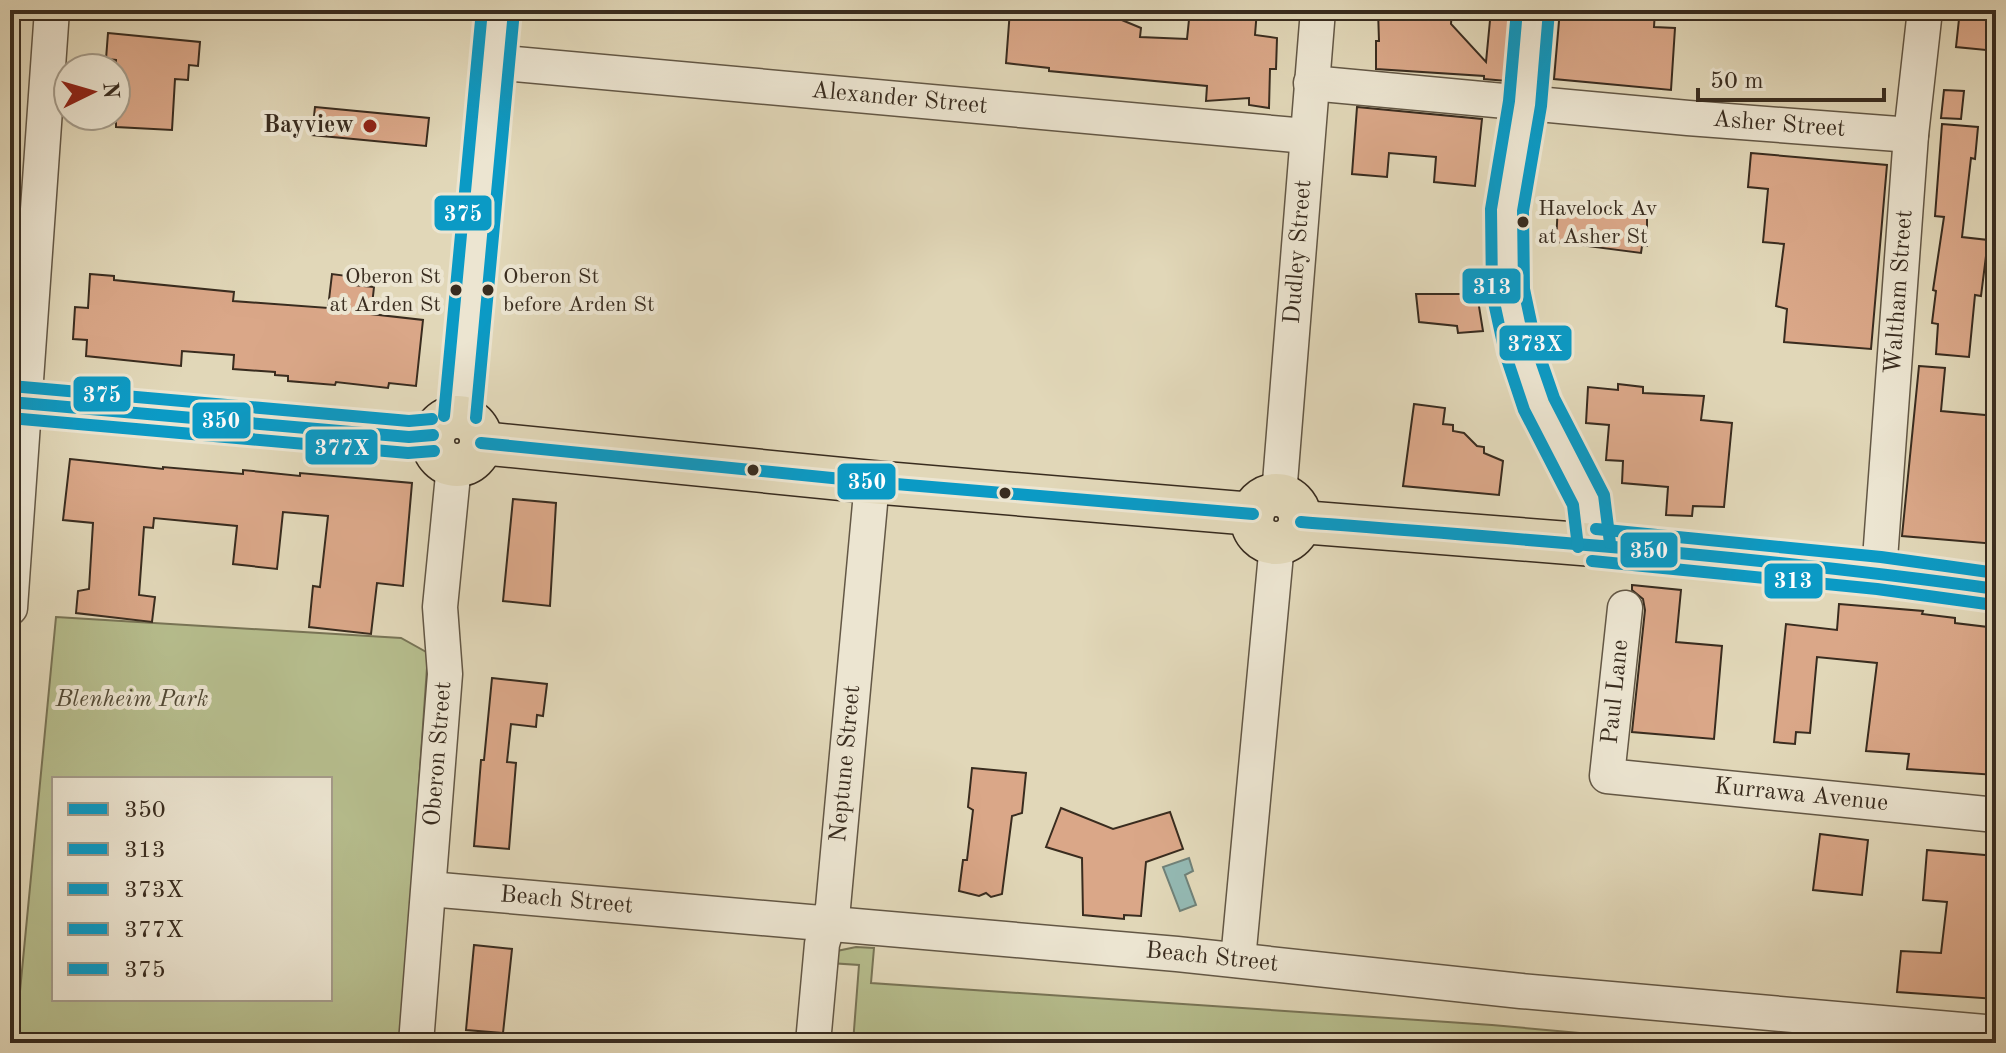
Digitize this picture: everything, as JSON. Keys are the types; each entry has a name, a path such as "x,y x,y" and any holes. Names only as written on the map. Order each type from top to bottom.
{"main road":[{"path":"18,403 457,440 1277,519 1594,545 1879,573 1996,589"}],"street":[{"path":"10,608 18,403 52,10"},
{"name":"Oberon Street","path":"416,1043 445,674 440,607 498,10"},
{"name":"Dudley Street","path":"1238,960 1318,10"},
{"path":"1533,10 1525,103 1507,210 1508,291 1521,350 1539,404 1589,500 1594,545"},
{"name":"Waltham Street","path":"1879,573 1911,135 1925,10"},
{"name":"Alexander Street","path":"493,62 1306,136"},
{"name":"Asher Street","path":"1311,83 1911,135"},
{"name":"Neptune Street","path":"813,1043 822,944 833,907 872,482"},
{"name":"Paul Lane","path":"1607,776 1625,608"},
{"name":"Kurrawa Avenue","path":"1607,776 1996,815"},
{"name":"Beach Street","path":"429,889 1238,960 1537,992 1996,1033"}],"green space":[{"name":"Blenheim Park","path":"56,617 401,638 428,653 401,1043 15,1043"},
{"path":"856,947 874,948 871,983 1492,1025 1691,1043 853,1043 859,965 830,963 837,951"}],"water":[{"path":"1189,858 1193,871 1185,875 1196,905 1180,911 1163,867"}],"building":[{"path":"1010,10 1105,13 1141,28 1140,37 1187,39 1190,10 1257,10 1255,35 1277,38 1276,69 1270,69 1269,108 1249,105 1249,98 1206,101 1207,86 1049,71 1049,68 1006,63"},
{"path":"1378,10 1452,10 1451,24 1486,62 1491,10 1513,10 1507,81 1484,79 1484,76 1376,69"},
{"path":"1560,10 1655,10 1654,27 1675,28 1671,90 1554,79"},
{"path":"1960,10 1988,10 1987,19 1996,19 1996,51 1956,47"},
{"path":"108,33 200,42 198,66 189,65 188,80 175,79 172,130 132,128 132,52 107,52"},
{"path":"1944,90 1964,91 1961,119 1941,118"},
{"name":"Bayview","path":"315,107 429,118 426,146 312,135"},
{"path":"1357,107 1482,119 1475,186 1434,182 1436,157 1389,153 1387,177 1352,174"},
{"path":"1942,124 1978,127 1975,159 1971,158 1962,237 1988,240 1981,296 1975,295 1969,357 1936,354 1938,324 1932,323 1936,291 1933,290 1944,217 1935,216"},
{"path":"1751,153 1887,165 1871,349 1784,342 1787,309 1776,306 1784,244 1763,242 1768,189 1748,187"},
{"path":"1558,205 1647,218 1647,246 1642,246 1641,253 1556,242"},
{"path":"90,274 114,276 114,280 234,292 233,301 328,308 332,274 355,277 354,285 374,287 371,314 423,320 416,386 389,383 388,388 288,381 288,376 275,375 275,372 233,369 234,355 182,351 181,366 86,356 87,340 73,339 75,307 88,308"},
{"path":"1416,294 1477,294 1483,331 1458,333 1457,326 1419,322"},
{"path":"1919,366 1945,368 1941,411 1996,416 1996,544 1902,536"},
{"path":"1618,384 1643,387 1643,393 1704,396 1701,420 1732,423 1724,507 1693,506 1692,516 1666,515 1668,487 1622,483 1623,461 1606,460 1609,425 1586,423 1588,387 1618,390"},
{"path":"1414,404 1445,408 1443,424 1453,425 1453,431 1464,433 1477,446 1484,447 1484,453 1503,461 1499,495 1403,486"},
{"path":"70,459 163,469 243,474 243,470 300,476 300,473 412,483 403,586 377,583 371,634 309,627 313,586 320,587 328,516 283,512 277,569 233,564 237,526 154,518 153,528 144,527 139,595 155,597 152,622 76,613 78,591 89,589 93,523 63,520"},
{"path":"513,499 556,503 550,606 503,601"},
{"path":"1632,585 1681,590 1676,642 1722,646 1714,739 1632,732 1645,610 1643,599 1632,590"},
{"path":"1839,604 1923,611 1922,614 1955,618 1955,623 1996,628 1996,775 1907,769 1909,754 1866,751 1877,663 1817,657 1810,733 1796,732 1795,744 1774,742 1786,624 1837,630"},
{"path":"492,678 547,684 543,716 537,715 536,727 511,724 507,762 516,763 509,849 474,846"},
{"path":"972,768 1026,773 1022,813 1012,816 1002,894 991,897 986,893 979,896 959,891 963,860 967,860 973,810 968,807"},
{"path":"1061,808 1113,829 1170,812 1183,849 1146,862 1141,916 1124,915 1124,919 1083,915 1082,858 1046,847"},
{"path":"1820,834 1868,840 1862,895 1813,890"},
{"path":"1927,850 1996,856 1996,999 1897,992 1901,951 1941,953 1947,902 1923,900"},
{"path":"474,945 512,949 503,1033 466,1030"}],"transit line":[{"name":"375","path":"444,416 482,10"},
{"name":"313","path":"1517,10 1509,101 1491,209 1492,293 1505,353 1524,410 1573,505 1578,547"},
{"name":"377X","path":"476,418 514,11"},
{"name":"373X","path":"1549,11 1541,106 1523,211 1524,289 1536,346 1554,398 1604,495 1610,543"},
{"name":"375","path":"11,386 409,421 432,419"},
{"name":"350","path":"10,402 409,437 433,435"},
{"name":"377X","path":"10,418 408,453 434,451"},
{"name":"350","path":"481,443 872,482 1253,514"},
{"name":"350","path":"1301,522 1736,558 1996,589"},
{"name":"373X","path":"1596,529 1881,557 1996,573"},
{"name":"313","path":"1592,561 1877,589 1994,605"}],"place":[{"name":"Bayview","path":"370,126"},
{"name":"Havelock Av at Asher St","path":"1523,222"},
{"name":"Oberon St at Arden St","path":"456,290"},
{"name":"Oberon St before Arden St","path":"488,290"}]}
